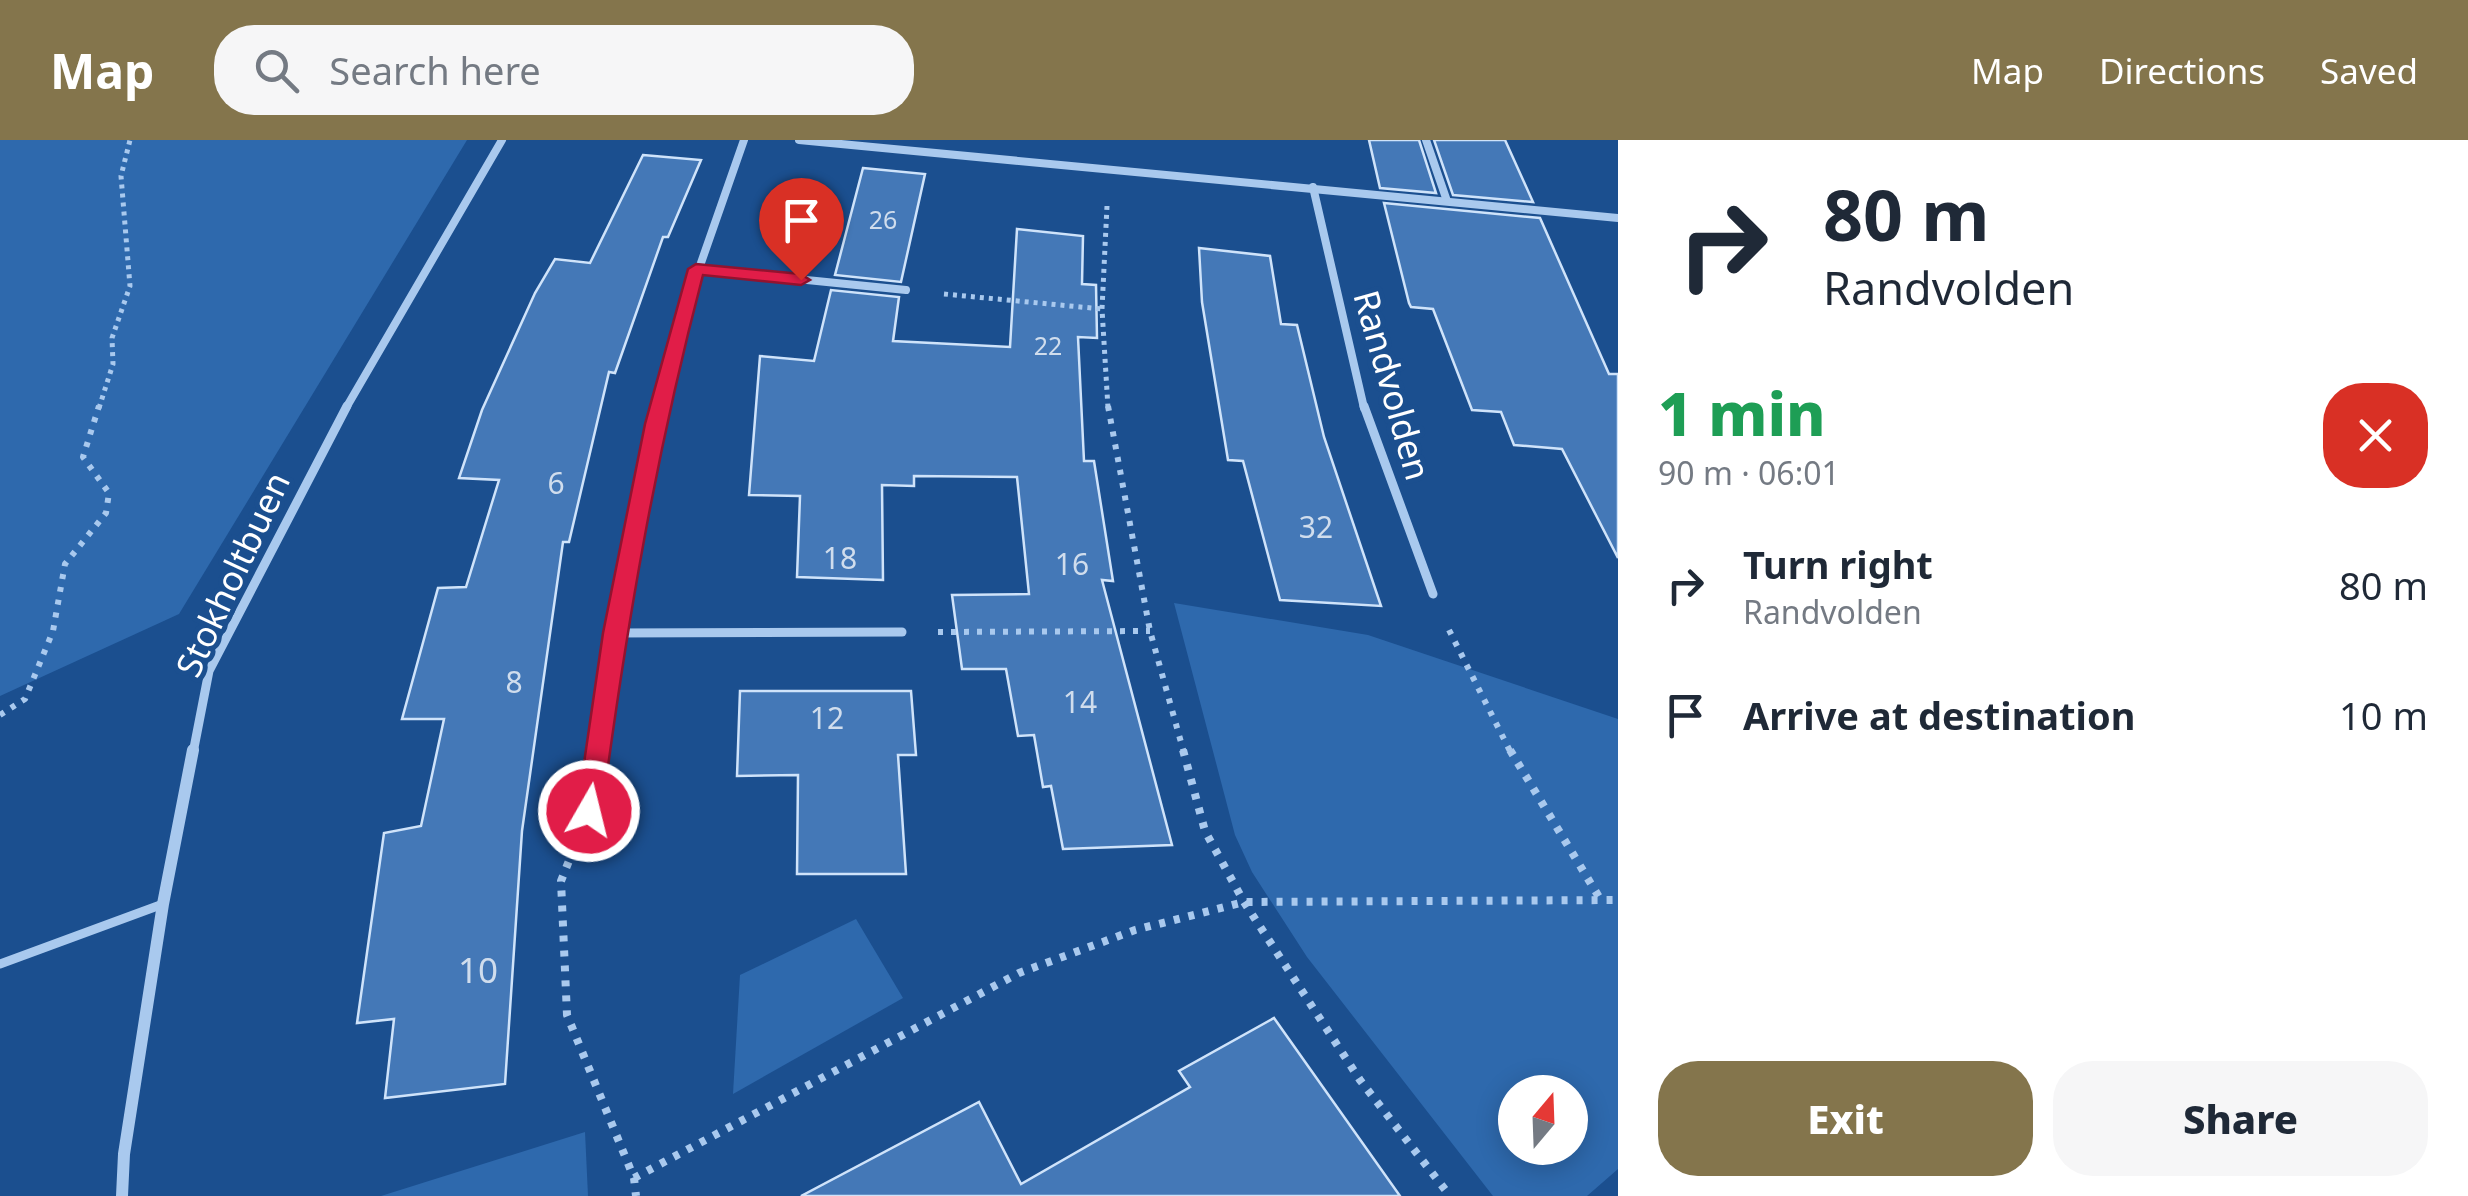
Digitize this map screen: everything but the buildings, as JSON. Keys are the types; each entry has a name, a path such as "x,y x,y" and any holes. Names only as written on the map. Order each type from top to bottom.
{"street":[{"name":"Stokholtbuen","path":"122,1196 124,1154 163,904 209,670 333,430 502,140"},
{"path":"589,811 614,633 654,424 696,269 744,140"},
{"path":"799,140 1618,218"},
{"path":"914,151 917,140"},
{"path":"1426,140 1447,202"},
{"name":"Randvolden","path":"1314,187 1367,422 1433,594"},
{"path":"696,269 906,290"},
{"path":"614,633 902,632"}],"lane":[{"path":"0,964 163,904"}],"path":[{"path":"0,716 25,699 52,630 56,590 66,564 106,513 109,493 83,457 112,364 112,338 130,286 121,176 130,140"},
{"path":"1108,170 1102,309 1110,433 1150,631 1205,831 1244,902 1360,1080 1450,1196"},
{"path":"906,290 1102,309"},
{"path":"1433,594 1492,721 1600,898"},
{"path":"902,632 1150,631"},
{"path":"589,811 561,881 568,1015 634,1178 636,1196"},
{"path":"634,1178 1020,973 1135,930 1244,902 1618,900"}],"shaded area":[{"path":"0,140 467,140 179,614 0,696"},
{"path":"1174,603 1368,635 1618,719 1618,1169 1587,1196 1493,1196 1307,957 1252,872 1235,835"},
{"path":"856,919 903,998 733,1094 740,975"},
{"path":"585,1132 588,1196 381,1196"}],"route":[{"path":"589,811 614,633 654,424 696,269 801,280"}]}
